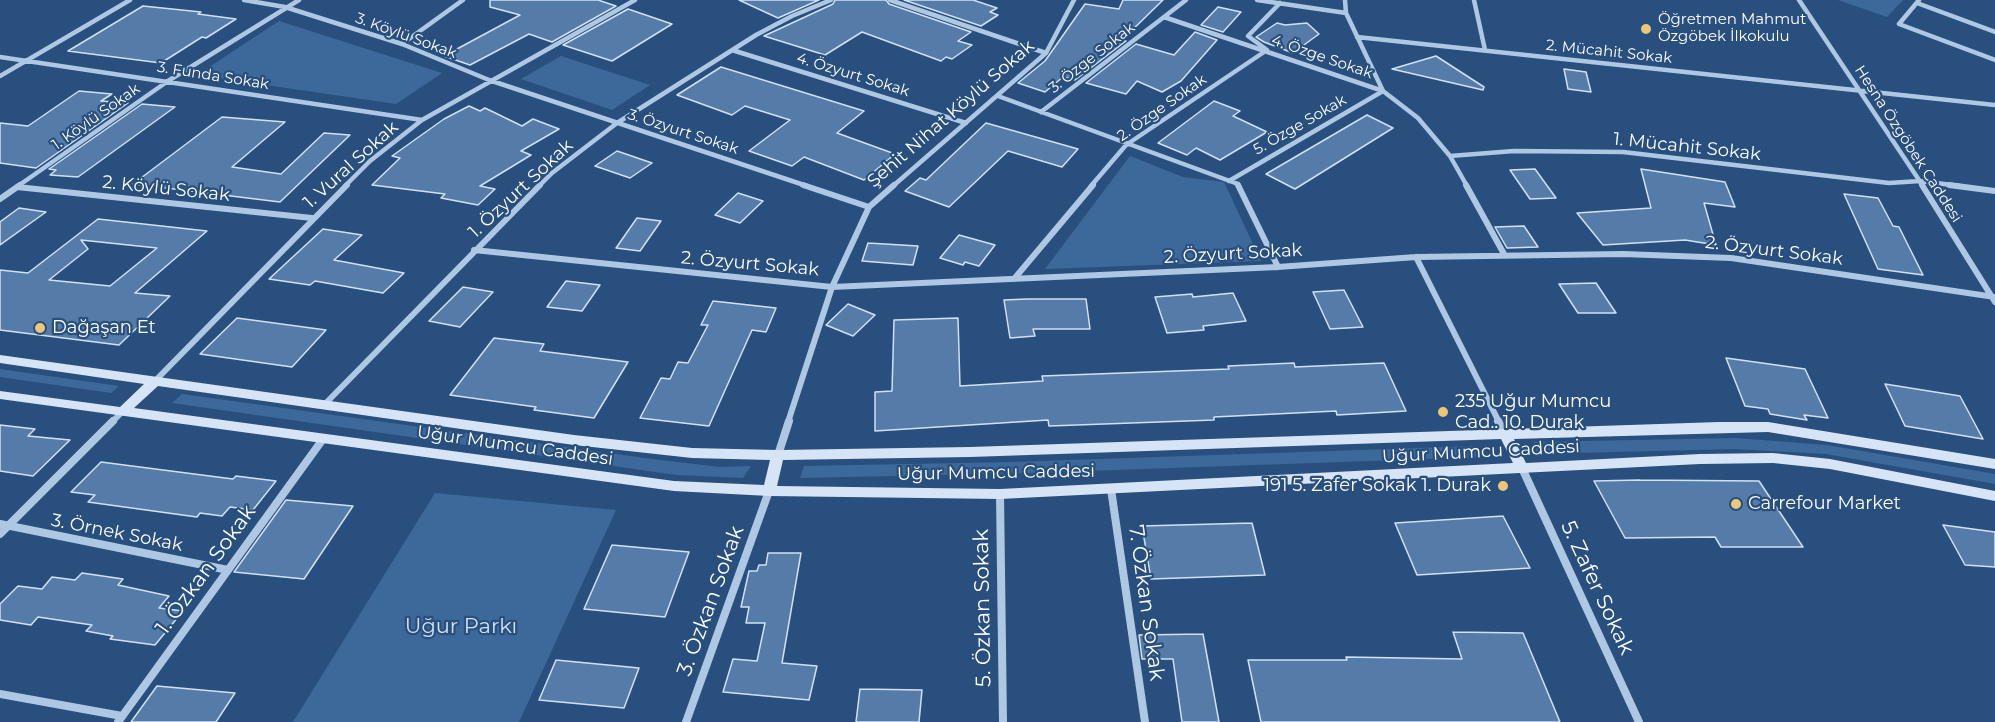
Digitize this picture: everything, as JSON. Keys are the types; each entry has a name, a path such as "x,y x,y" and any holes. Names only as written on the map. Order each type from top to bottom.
{"street":[{"path":"0,76 129,0"},
{"name":"3. Köylü Sokak","path":"244,0 285,7 402,44 489,80"},
{"name":"1. Köylü Sokak","path":"0,199 168,81 299,0"},
{"path":"402,44 463,0"},
{"name":"1. Vural Sokak","path":"155,381 370,161 422,120 489,80 635,0"},
{"name":"1. Özyurt Sokak","path":"324,405 552,173 617,123 732,50 792,16 831,0"},
{"path":"890,0 1046,53"},
{"name":"Şehit Nihat Köylü Sokak","path":"778,455 832,287 869,207 1046,53 1074,0"},
{"name":"3. Özge Sokak","path":"1041,112 1186,0"},
{"path":"1257,0 1346,13"},
{"path":"1345,0 1346,13 1383,91"},
{"path":"1474,0 1485,50"},
{"name":"Hesna Özgöbek Caddesi","path":"1799,0 1994,298"},
{"path":"1995,32 1918,2 1899,24 1995,60"},
{"path":"1267,50 1248,36 1280,3"},
{"name":"4. Özge Sokak","path":"1164,17 1383,91 1418,118 1450,156 1504,254"},
{"name":"2. Mücahit Sokak","path":"1357,37 1995,105"},
{"name":"4. Özyurt Sokak","path":"732,50 966,123"},
{"name":"2. Özge Sokak","path":"1014,279 1126,145 1267,50"},
{"name":"3. Funda Sokak","path":"0,57 422,120"},
{"name":"3. Özyurt Sokak","path":"489,80 869,207"},
{"name":"5. Özge Sokak","path":"1229,181 1383,91"},
{"path":"998,96 1126,145 1238,184 1278,267"},
{"name":"1. Mücahit Sokak","path":"1450,156 1514,151 1623,152 1888,183 1920,182 1995,191"},
{"name":"2. Köylü Sokak","path":"16,187 312,218"},
{"name":"2. Özyurt Sokak","path":"474,250 832,287 1278,267 1416,257 1504,254 1731,258 1994,298"},
{"path":"1416,257 1522,468"},
{"name":"Uğur Mumcu Caddesi","path":"0,359 631,447 692,453 778,455 970,452 1505,434 1768,428 1995,464"},
{"path":"0,534 4,525 155,381"},
{"name":"Uğur Mumcu Caddesi","path":"0,395 674,486 769,492 1000,494 1773,458 1830,464 1995,496"},
{"name":"1. Özkan Sokak","path":"120,719 323,439"},
{"path":"769,492 778,455"},
{"name":"5. Zafer Sokak","path":"1522,468 1639,722"},
{"name":"7. Özkan Sokak","path":"1111,489 1145,722"},
{"name":"3. Özkan Sokak","path":"686,722 769,492"},
{"name":"5. Özkan Sokak","path":"1000,494 1003,722"},
{"name":"3. Örnek Sokak","path":"4,525 228,570"},
{"path":"0,694 120,719"}],"green space":[{"path":"1838,0 1903,0 1887,17"},
{"path":"279,21 442,73 396,104 197,75"},
{"path":"561,56 650,85 612,110 521,79"},
{"path":"1130,156 1183,177 1224,182 1261,261 1045,269"},
{"path":"0,369 119,386 111,393 0,377"},
{"path":"182,394 652,459 720,467 751,466 743,478 676,475 172,403"},
{"path":"1736,438 1827,445 1995,474 1995,484 1826,454 1734,449 1537,454 1534,442"},
{"path":"1476,446 1482,457 1030,473 800,478 804,466 1013,462"},
{"name":"Uğur Parkı","path":"435,493 616,510 519,722 293,722"}],"building":[{"path":"490,0 598,0 616,6 552,42 529,34 470,65 444,56 520,15 490,7"},
{"path":"739,0 819,0 778,18"},
{"path":"835,0 886,0 889,4 971,32 958,41 972,45 952,59 946,57 941,61 862,32 825,55 764,36 833,4"},
{"path":"904,0 973,0 997,8 990,12 998,15 981,26"},
{"path":"1123,0 1163,0 1122,40 1126,41 1075,80 1063,77 1045,92 1018,83 1045,61 1085,4 1119,9"},
{"path":"143,6 201,12 198,14 236,19 161,63 68,51"},
{"path":"1218,7 1241,12 1223,32 1201,25"},
{"path":"628,9 672,24 612,61 563,45"},
{"path":"1277,23 1285,25 1307,23 1319,34 1293,53 1256,37"},
{"path":"1195,32 1217,40 1181,81 1162,92 1137,81 1126,94 1086,83 1136,44 1174,55"},
{"path":"1436,56 1484,87 1483,90 1392,69"},
{"path":"721,67 864,111 837,133 895,154 864,180 804,157 792,166 749,151 790,120 745,106 732,115 677,95"},
{"path":"1564,69 1586,72 1591,92 1568,89"},
{"path":"79,91 112,94 101,101 128,103 36,168 0,163 0,123 28,126"},
{"path":"1214,101 1240,111 1233,116 1267,132 1220,160 1196,148 1187,155 1158,143"},
{"path":"142,104 175,107 78,177 50,175 56,170 49,169"},
{"path":"469,106 480,111 485,108 522,126 533,119 559,129 521,151 531,155 480,186 495,189 478,205 441,198 445,194 372,185 400,158 392,156 444,119"},
{"path":"1367,115 1393,128 1295,189 1266,174"},
{"path":"222,117 285,122 232,167 281,174 324,133 350,135 280,202 133,184"},
{"path":"986,123 1078,149 1062,167 1008,151 949,207 905,191 920,178 926,180"},
{"path":"617,151 652,163 630,178 595,166"},
{"path":"1535,169 1556,198 1530,199 1510,170"},
{"path":"1641,169 1725,182 1735,207 1704,203 1716,245 1685,240 1603,245 1577,213 1651,208"},
{"path":"738,193 763,201 740,223 715,215"},
{"path":"1844,194 1878,198 1893,226 1899,227 1923,275 1878,269"},
{"path":"19,208 46,212 0,245 0,222"},
{"path":"637,218 661,221 640,251 616,248"},
{"path":"98,219 207,231 135,293 170,296 119,345 0,330 0,270 28,273","holes":["81,240 157,248 110,286 49,280 88,249"]},
{"path":"1524,226 1538,247 1507,248 1495,227"},
{"path":"323,229 362,235 334,260 404,273 383,293 315,281 310,285 269,279"},
{"path":"959,235 995,245 979,266 965,262 963,265 940,258"},
{"path":"868,243 918,246 913,265 862,261"},
{"path":"566,281 600,285 582,311 547,307"},
{"path":"1596,283 1616,313 1578,313 1559,284"},
{"path":"463,287 493,292 460,327 429,321"},
{"path":"1344,290 1363,327 1330,329 1313,292"},
{"path":"1233,293 1246,321 1203,326 1204,330 1167,333 1155,297 1192,294 1193,297"},
{"path":"1086,299 1090,329 1033,329 1035,336 1010,338 1004,300"},
{"path":"713,301 776,308 766,332 752,330 709,426 640,418 661,378 670,379 678,362 688,363 708,325 701,325"},
{"path":"848,304 875,315 853,336 826,325"},
{"path":"237,318 326,330 292,367 200,354"},
{"path":"958,318 960,386 1043,381 1042,376 1229,369 1228,366 1294,363 1295,367 1384,363 1406,411 1337,415 1336,411 1214,417 1214,420 1049,426 1048,420 875,431 875,392 892,391 894,320"},
{"path":"494,338 544,344 540,351 628,362 594,418 450,395"},
{"path":"1726,358 1805,369 1828,418 1804,415 1807,420 1770,414 1768,409 1745,406"},
{"path":"1885,384 1960,396 1983,439 1905,426"},
{"path":"0,425 35,429 28,436 70,440 33,476 0,471"},
{"path":"101,462 233,479 236,476 276,481 253,510 230,507 222,516 200,513 197,517 88,502 95,495 71,492"},
{"path":"1594,481 1759,481 1803,547 1721,547 1715,537 1625,538"},
{"path":"286,500 353,506 304,579 234,572"},
{"path":"1503,516 1530,568 1417,575 1395,523"},
{"path":"1252,523 1265,575 1151,579 1142,526"},
{"path":"1943,525 1995,532 1995,567 1965,565"},
{"path":"612,545 689,552 665,617 584,609"},
{"path":"768,553 801,553 782,663 817,666 809,700 723,692 733,659 757,661 765,623 746,623 749,607 741,607 749,571 757,571 759,565 766,565"},
{"path":"82,573 123,579 118,585 169,596 159,608 183,611 155,645 110,639 113,636 86,631 92,625 38,617 31,625 0,620 0,604 18,586 42,589 52,577 75,580"},
{"path":"1453,632 1523,633 1560,722 1261,722 1248,660 1347,660 1346,657 1462,659"},
{"path":"1203,634 1219,722 1182,722 1173,659 1142,659 1139,635"},
{"path":"556,660 639,668 624,708 539,700"},
{"path":"157,686 235,693 216,722 131,722"},
{"path":"860,689 922,690 919,722 856,722"}],"place":[{"name":"Öğretmen Mahmut Özgöbek İlkokulu","path":"1646,29"},
{"name":"Dağaşan Et","path":"40,328"},
{"name":"235 Uğur Mumcu Cad.. 10. Durak","path":"1443,412"},
{"name":"191 5. Zafer Sokak 1. Durak","path":"1503,486"},
{"name":"Carrefour Market","path":"1736,504"}]}
